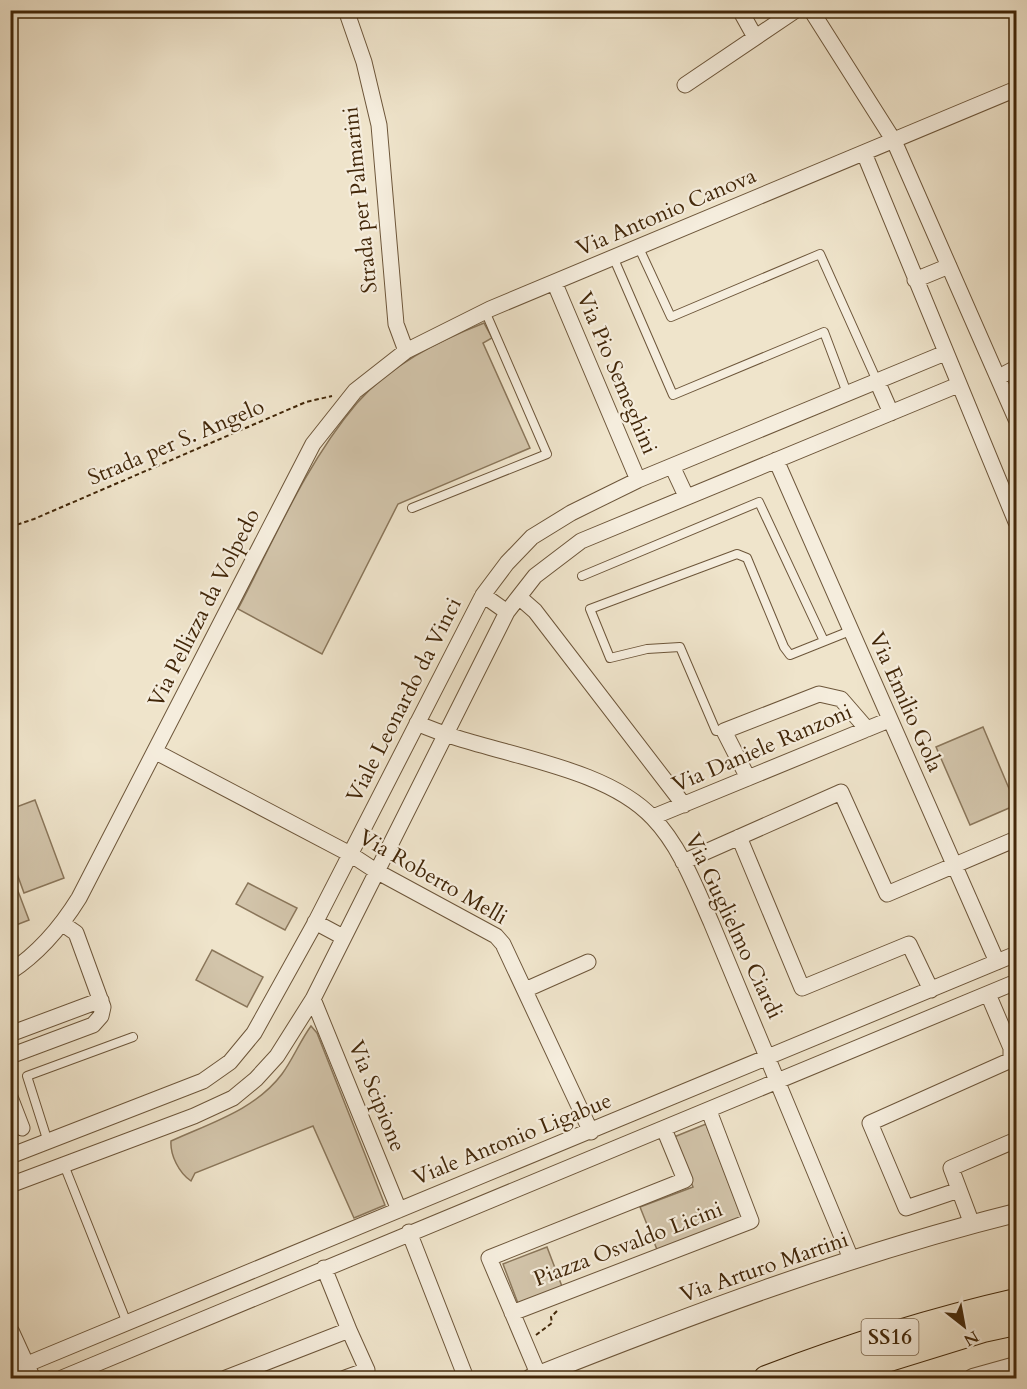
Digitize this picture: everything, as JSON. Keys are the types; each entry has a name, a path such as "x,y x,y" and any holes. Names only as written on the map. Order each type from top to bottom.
{"highway":[{"name":"SS16","path":"766,1378 819,1358 977,1310 1017,1301"},
{"name":"SS16","path":"828,1378 983,1330 1017,1323"}],"street":[{"name":"Strada per Palmarini","path":"346,10 364,62 380,125 396,324 406,351"},
{"path":"740,10 755,37"},
{"path":"685,85 796,10"},
{"path":"811,10 894,141 1017,419"},
{"path":"1017,89 864,153 958,385 1017,522"},
{"name":"Via Antonio Canova","path":"485,311 555,284 864,153"},
{"path":"915,280 949,266"},
{"name":"Via Pio Semeghini","path":"555,284 638,480"},
{"name":"Via Pellizza da Volpedo","path":"10,972 26,962 63,924 156,752 227,608 313,444 355,391 406,351 485,311"},
{"name":"Viale Leonardo da Vinci","path":"10,1156 203,1081 219,1071 242,1051 254,1034 315,922 483,596 507,563 532,537 571,513 638,480 945,353"},
{"path":"999,377 1017,369"},
{"path":"877,381 891,413"},
{"path":"10,1185 233,1098 256,1079 277,1056 313,999 507,612 535,576 581,541 958,385"},
{"name":"Via Emilio Gola","path":"776,460 997,962"},
{"path":"672,466 686,496"},
{"name":"Viale Leonardo da Vinci","path":"483,596 507,612"},
{"name":"Via Guglielmo Ciardi","path":"519,597 535,611 684,805"},
{"path":"748,778 724,731 819,694 842,699 867,729"},
{"name":"Via Daniele Ranzoni","path":"653,818 889,720"},
{"name":"Via Guglielmo Ciardi","path":"417,723 444,736 591,777 639,804 653,818 683,862 769,1057 852,1261"},
{"name":"Via Roberto Melli","path":"156,752 350,854 376,871 496,936 503,944 591,1132"},
{"path":"683,862 841,792 887,894 1017,839"},
{"path":"739,837 802,988 909,944 932,990"},
{"path":"315,922 343,937"},
{"path":"10,1056 93,1025 101,1016 103,1007 101,1000 76,933 63,924"},
{"name":"Viale Antonio Ligabue","path":"28,1372 127,1323 1017,954"},
{"path":"525,990 588,962"},
{"path":"62,1378 1017,982"},
{"path":"958,1190 906,1208 870,1123 1011,1060 1010,1026 988,994"},
{"name":"Via Scipione","path":"313,999 399,1210"},
{"path":"10,1034 101,1000"},
{"path":"10,1096 22,1128"},
{"path":"139,1106 149,1132"},
{"name":"Piazza Osvaldo Licini","path":"512,1313 751,1221 709,1111"},
{"name":"Piazza Osvaldo Licini","path":"535,1377 525,1342 489,1258 685,1180 664,1129"},
{"path":"972,1224 951,1168 1017,1140"},
{"name":"Via Arturo Martini","path":"535,1377 755,1293 972,1224 1017,1213"},
{"path":"409,1233 466,1378"},
{"path":"324,1268 367,1370 345,1378"},
{"path":"226,1378 349,1330"},
{"path":"10,1332 28,1372"},
{"path":"973,1378 1017,1366"}],"lane":[{"path":"639,248 671,317 820,254 877,381"},
{"path":"614,259 673,395 824,332 848,394"},
{"path":"412,508 547,454 485,311"},
{"path":"582,576 759,502 824,641"},
{"path":"724,731 716,732 680,647 647,649 610,658 590,609 737,554 747,558 789,655 850,631"},
{"path":"48,1142 27,1076 133,1037"},
{"path":"64,1165 127,1323"}],"path":[{"name":"Strada per S. Angelo","path":"10,526 34,519 306,402 355,391"},
{"path":"525,1342 552,1323 551,1317 557,1313 558,1296"}],"shaded area":[{"path":"484,323 492,338 483,343 530,448 398,504 322,654 238,609 306,476 357,403 370,389 400,366 432,346"},
{"path":"983,727 1016,805 970,825 936,747"},
{"path":"35,800 64,878 24,893 11,857 11,809"},
{"path":"10,870 29,920 11,927 10,927"},
{"path":"248,883 297,908 285,930 236,904"},
{"path":"212,950 263,977 247,1007 196,980"},
{"path":"311,1026 317,1033 385,1205 354,1218 313,1126 195,1173 191,1181 179,1169 172,1152 171,1141 231,1114 259,1097 282,1074"},
{"path":"706,1124 743,1220 658,1252 640,1207 693,1187 674,1137"},
{"path":"547,1247 563,1289 519,1306 503,1264"}]}
